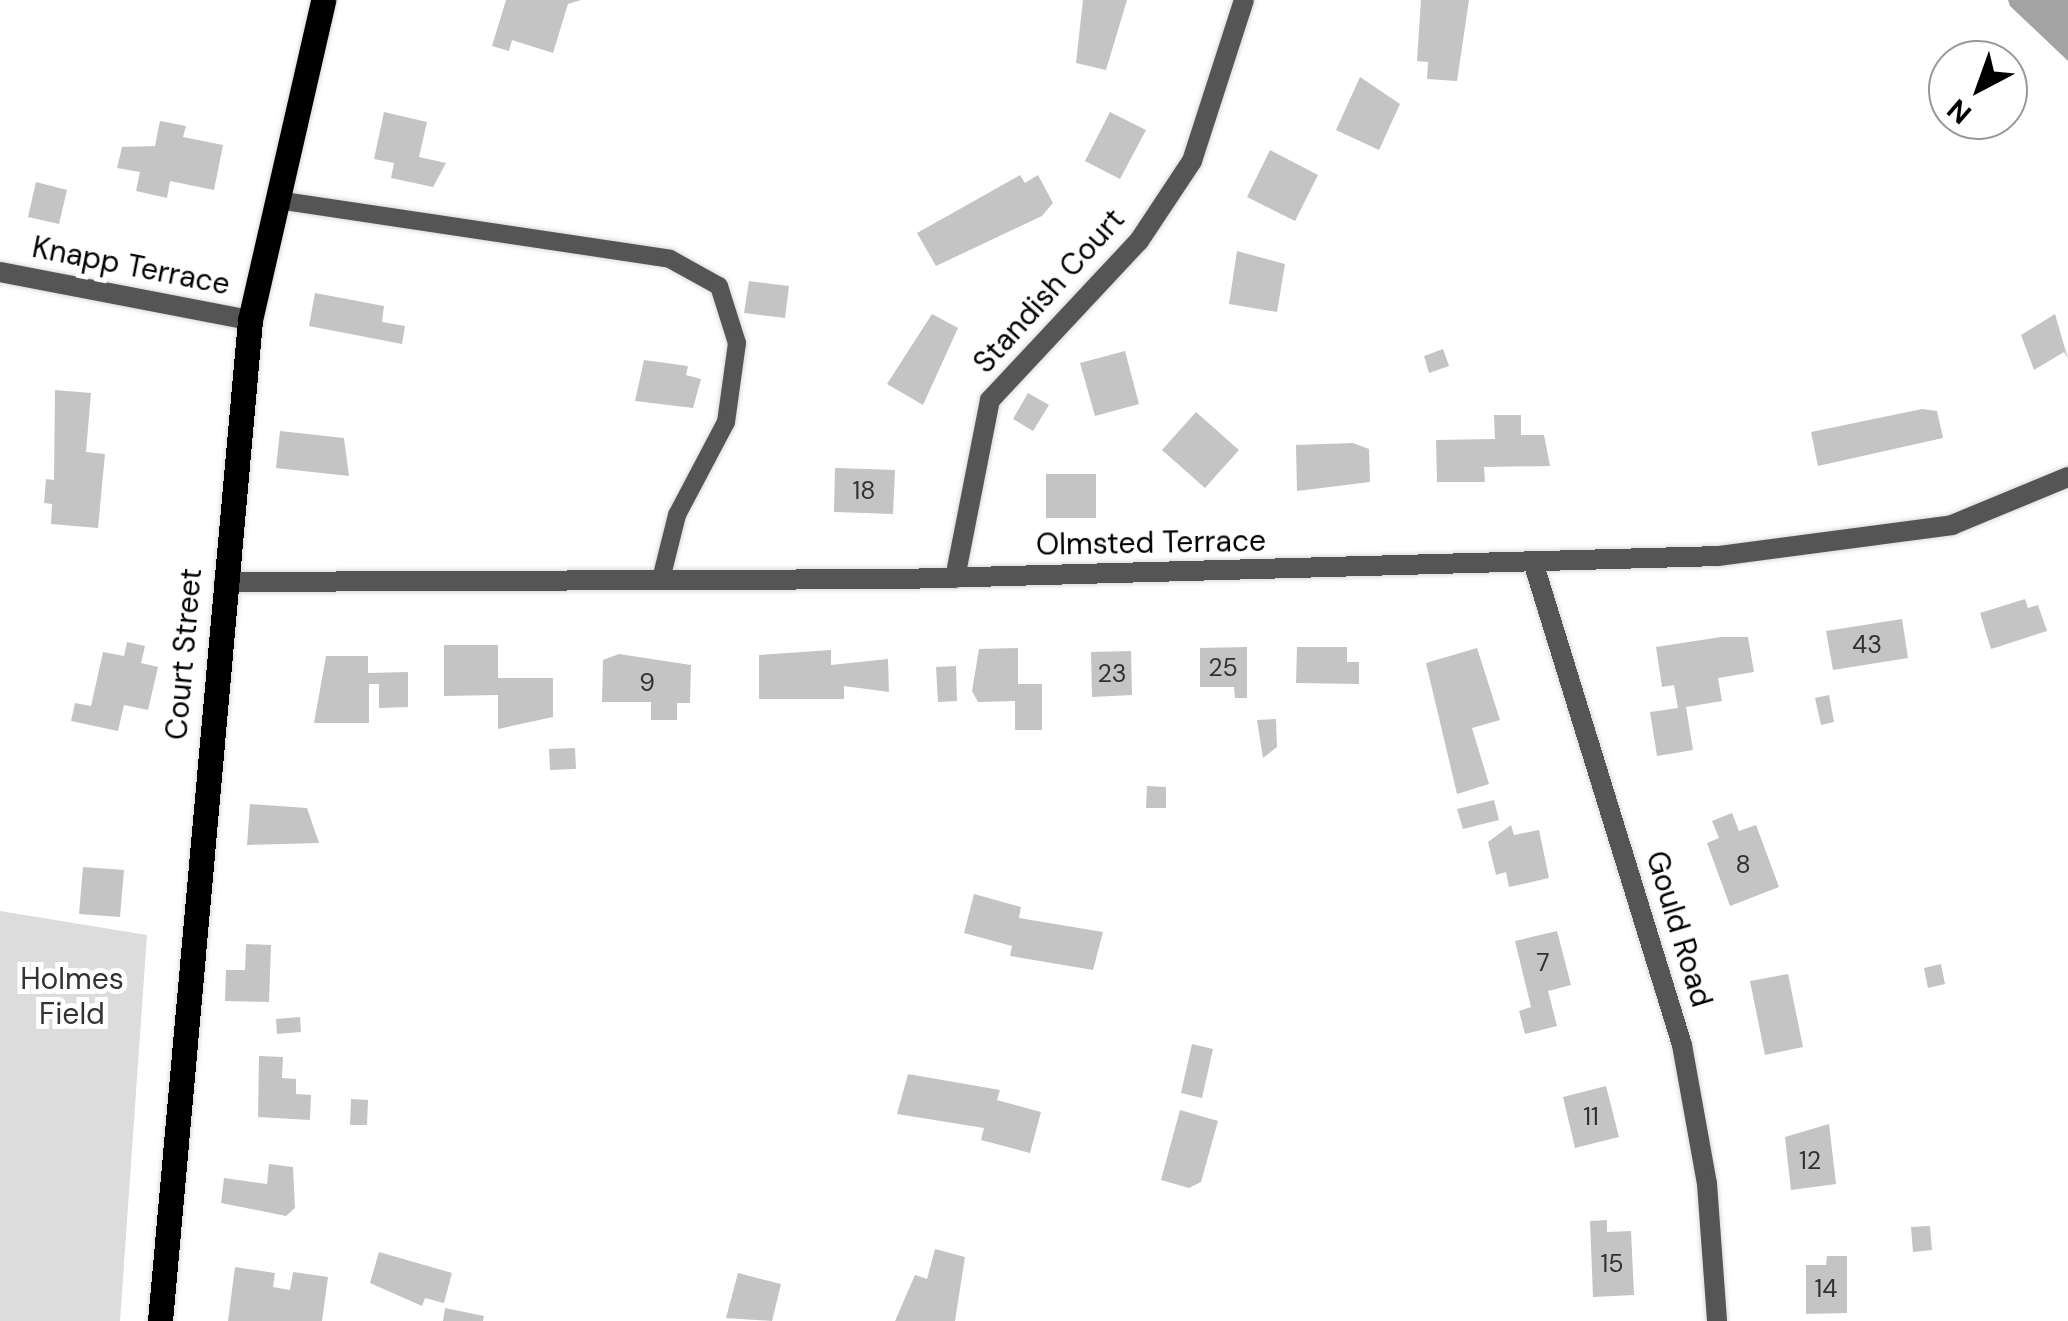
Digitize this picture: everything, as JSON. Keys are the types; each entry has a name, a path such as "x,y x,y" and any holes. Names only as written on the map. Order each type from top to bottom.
{"main road":[{"name":"Court Street","path":"160,1321 250,320 322,0"}],"street":[{"name":"Standish Court","path":"955,578 990,400 1128,253 1192,161 1244,0"},
{"name":"Knapp Terrace","path":"0,272 250,320"},
{"name":"Olmsted Terrace","path":"224,582 955,578 1534,566 1859,542 1952,525 2068,477"},
{"name":"Gould Road","path":"1534,566 1682,1044 1707,1184 1717,1321"}],"lane":[{"path":"277,200 670,259 718,286 737,343 726,422 677,515 661,579"}],"green space":[{"name":"Holmes Field","path":"0,911 147,935 120,1321 0,1321"}],"shaded area":[{"path":"2008,0 2068,0 2068,61 2010,6"}],"building":[{"path":"506,0 581,0 568,4 553,53 512,40 509,51 492,46"},
{"path":"1083,0 1127,0 1106,70 1076,63"},
{"path":"1421,0 1469,0 1457,81 1427,79 1428,62 1417,61"},
{"path":"1360,77 1400,104 1379,150 1336,130"},
{"path":"384,112 427,122 419,157 446,163 433,187 391,178 394,163 374,159"},
{"path":"1110,112 1146,130 1120,179 1085,161"},
{"path":"160,121 186,126 183,137 223,145 214,190 170,181 167,198 136,191 140,172 117,168 122,147 155,146"},
{"path":"1270,150 1318,175 1295,221 1247,197"},
{"path":"1020,175 1025,183 1038,175 1053,203 1042,216 936,266 917,233"},
{"path":"36,182 67,190 59,224 28,217"},
{"path":"1237,251 1285,264 1277,312 1229,304"},
{"path":"749,281 789,286 785,318 744,313"},
{"path":"315,293 384,306 382,322 405,326 402,344 309,326"},
{"path":"932,314 958,328 923,405 887,384"},
{"path":"2055,314 2068,359 2064,352 2034,370 2021,335"},
{"path":"1443,349 1449,366 1429,373 1424,356"},
{"path":"1125,351 1139,404 1095,416 1080,363"},
{"path":"644,360 688,366 686,375 701,379 693,408 635,401"},
{"path":"55,390 91,393 86,452 105,454 98,528 51,524 52,504 44,503 46,479 54,480"},
{"path":"1028,393 1049,405 1033,431 1013,419"},
{"path":"1922,409 1937,411 1943,438 1818,466 1811,432"},
{"path":"1196,412 1239,450 1205,488 1162,450"},
{"path":"1494,415 1521,415 1521,435 1544,435 1550,466 1484,467 1485,482 1437,482 1436,440 1495,439"},
{"path":"280,431 344,438 349,476 276,468"},
{"path":"1353,443 1369,449 1370,482 1297,491 1296,445"},
{"path":"835,468 895,470 893,514 834,512"},
{"path":"1046,474 1096,474 1096,518 1046,518"},
{"path":"2025,599 2028,608 2038,605 2047,631 1991,649 1980,613"},
{"path":"1902,619 1908,658 1833,670 1826,631"},
{"path":"1748,637 1754,672 1718,678 1722,701 1686,707 1693,750 1657,756 1650,712 1678,708 1674,685 1662,687 1656,647"},
{"path":"127,642 145,646 141,663 158,667 148,710 124,705 118,731 71,721 75,703 91,706 103,652 124,656"},
{"path":"444,645 498,645 498,678 553,678 553,717 498,729 498,695 444,696"},
{"path":"1247,647 1247,698 1235,698 1234,687 1200,687 1200,648"},
{"path":"1297,647 1347,647 1347,662 1359,662 1359,684 1296,683"},
{"path":"1018,648 1018,684 1042,684 1042,730 1015,730 1015,701 978,702 972,691 979,649"},
{"path":"1477,648 1500,720 1472,728 1489,784 1457,794 1426,663"},
{"path":"831,650 831,665 888,659 889,692 844,686 844,699 759,699 759,655"},
{"path":"1131,651 1132,695 1092,697 1091,652"},
{"path":"619,654 691,665 690,703 677,703 677,720 651,720 651,702 602,702 603,660"},
{"path":"326,656 368,656 368,673 408,672 408,707 379,708 379,684 369,684 369,723 314,723"},
{"path":"956,666 957,701 938,702 936,667"},
{"path":"1829,695 1834,722 1821,725 1815,698"},
{"path":"1276,719 1277,747 1263,758 1257,720"},
{"path":"575,748 576,769 550,770 549,749"},
{"path":"1147,786 1166,787 1166,808 1146,808"},
{"path":"1494,800 1499,820 1463,829 1457,809"},
{"path":"250,804 307,808 319,843 247,845"},
{"path":"1732,813 1739,831 1756,825 1779,887 1730,906 1707,843 1719,838 1712,821"},
{"path":"1511,825 1514,835 1539,830 1549,878 1509,887 1506,872 1496,875 1488,842"},
{"path":"83,867 124,870 120,917 79,914"},
{"path":"974,894 1021,907 1019,918 1103,932 1093,970 1010,956 1012,946 964,933"},
{"path":"1557,931 1571,985 1548,991 1557,1026 1525,1034 1519,1011 1531,1007 1515,941"},
{"path":"246,944 271,945 269,1002 225,1001 226,970 245,970"},
{"path":"1941,964 1945,984 1928,988 1924,968"},
{"path":"1788,974 1803,1047 1765,1055 1750,981"},
{"path":"300,1017 301,1032 277,1034 276,1019"},
{"path":"1192,1044 1213,1049 1202,1098 1181,1093"},
{"path":"259,1056 283,1057 282,1078 296,1079 296,1094 311,1095 310,1120 258,1117"},
{"path":"908,1074 1000,1090 997,1100 1041,1112 1030,1153 981,1140 984,1128 897,1114"},
{"path":"1606,1086 1619,1137 1575,1148 1563,1097"},
{"path":"351,1099 368,1100 367,1125 350,1125"},
{"path":"1180,1110 1218,1121 1201,1182 1189,1188 1161,1180"},
{"path":"1829,1124 1836,1184 1791,1190 1785,1137"},
{"path":"269,1164 293,1167 295,1208 286,1216 221,1203 224,1178 267,1184"},
{"path":"1607,1220 1607,1232 1631,1231 1634,1295 1593,1297 1590,1221"},
{"path":"1930,1226 1932,1250 1913,1252 1911,1227"},
{"path":"935,1249 965,1257 955,1321 895,1321 915,1275 927,1279"},
{"path":"379,1252 452,1273 444,1303 425,1298 422,1306 370,1283"},
{"path":"1827,1256 1847,1256 1847,1313 1806,1314 1806,1265 1826,1265"},
{"path":"235,1267 275,1273 273,1287 290,1290 293,1272 328,1277 322,1321 228,1321"},
{"path":"738,1273 781,1284 772,1321 726,1318"},
{"path":"445,1308 484,1316 483,1321 443,1321"}]}
